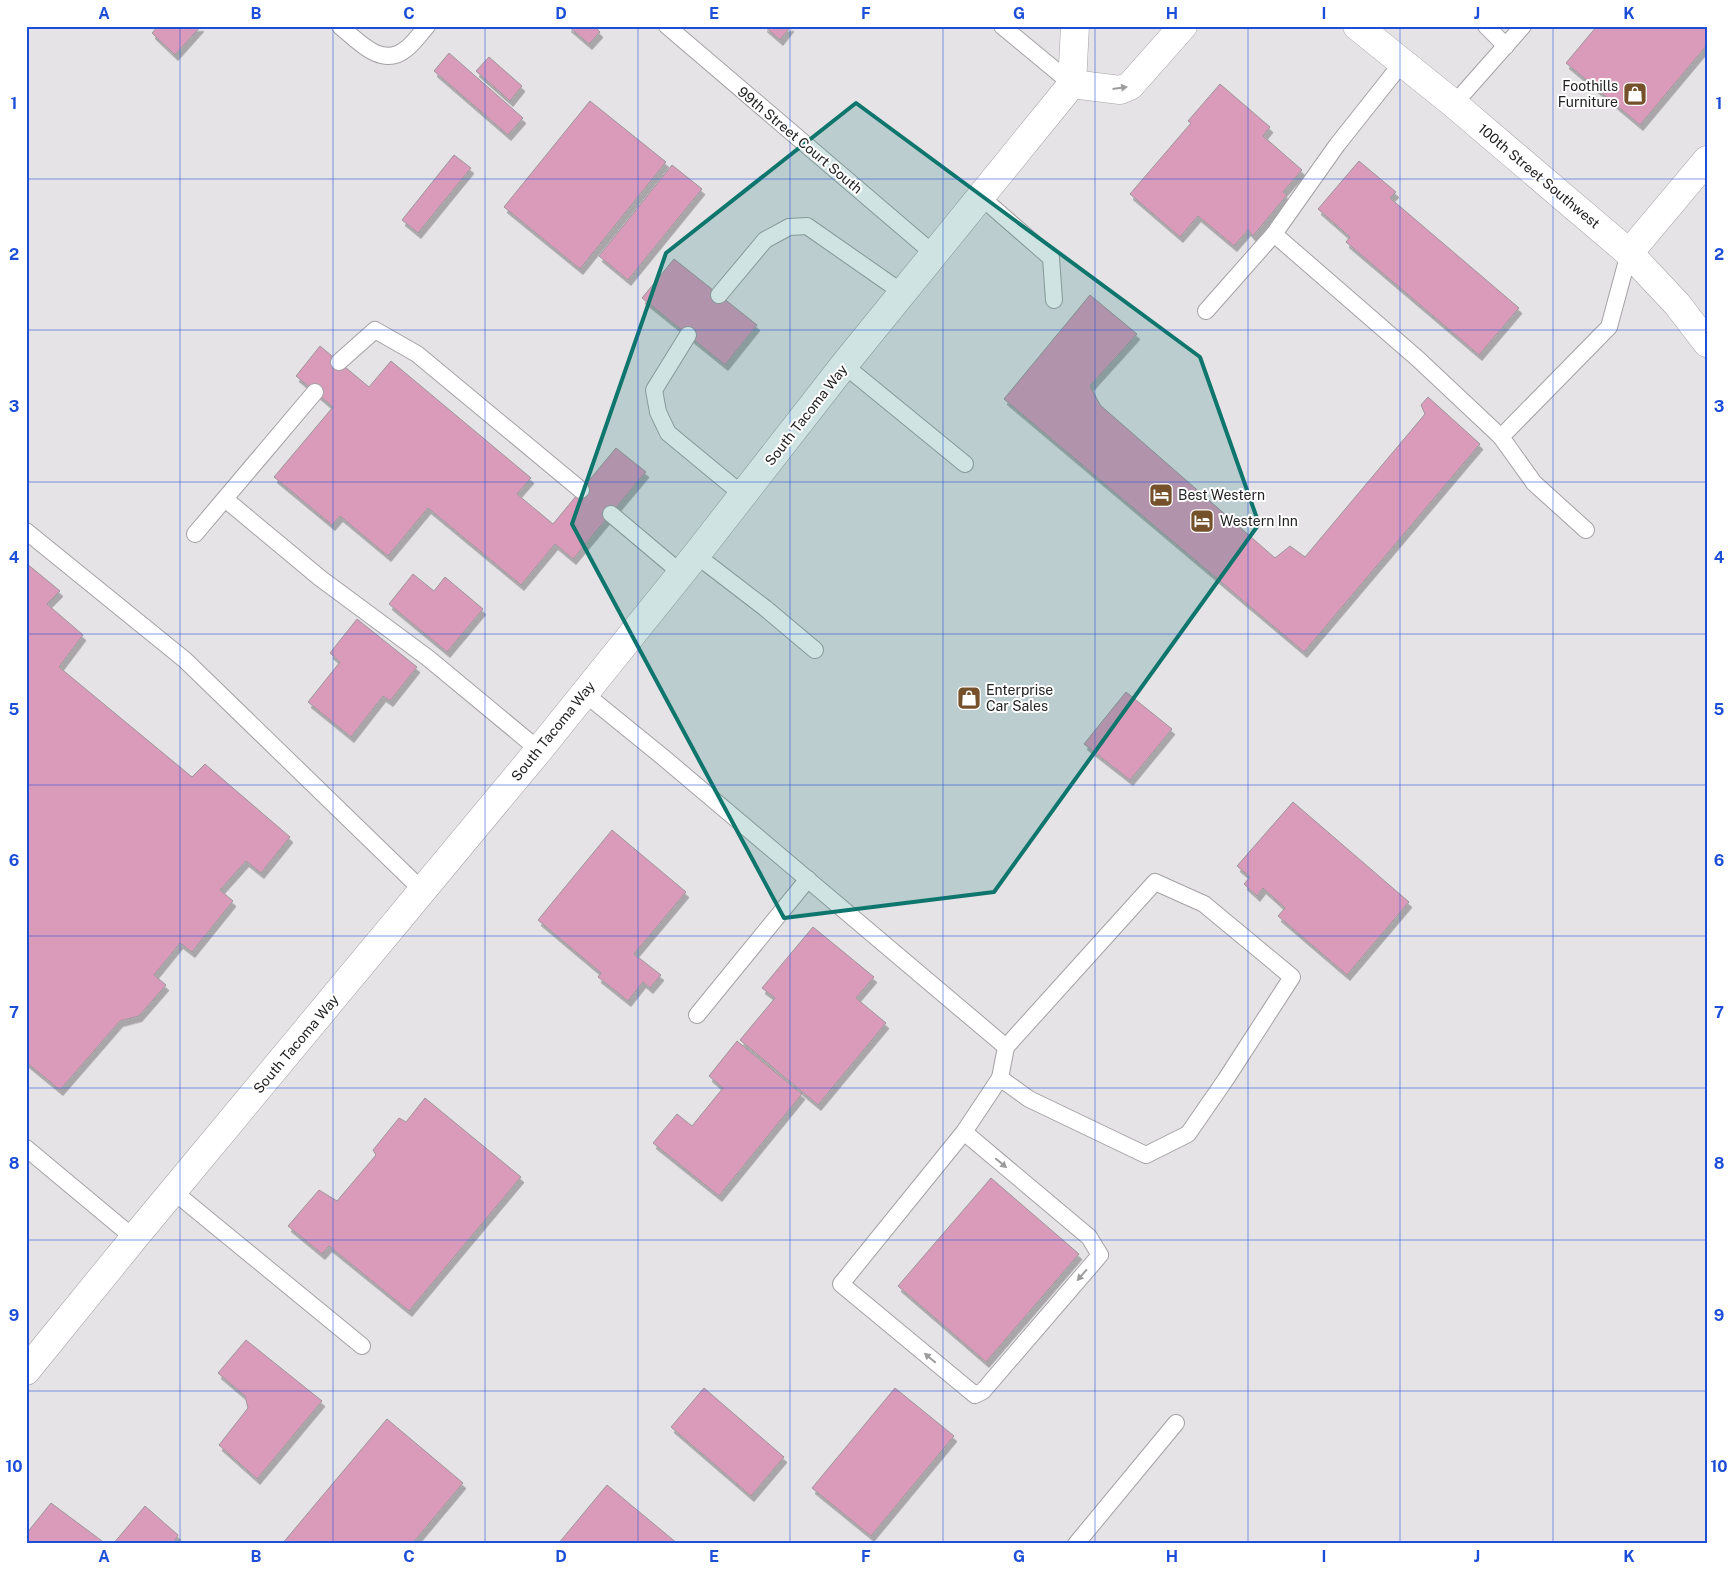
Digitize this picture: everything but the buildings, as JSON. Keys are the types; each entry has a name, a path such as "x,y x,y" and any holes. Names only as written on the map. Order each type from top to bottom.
{"main road":[{"path":"1075,26 1072,84 1120,90 1130,86 1183,26"},
{"name":"100th Street Southwest","path":"1356,26 1454,104 1629,253 1677,304 1707,343"},
{"name":"South Tacoma Way","path":"26,1371 539,750 689,564 844,365 1072,84"},
{"path":"1629,253 1707,160"}],"lane":[{"path":"340,26 367,49 383,56 394,56 402,52 427,26"},
{"name":"99th Street Court South","path":"667,26 934,254"},
{"path":"1002,26 1072,84"},
{"path":"1486,26 1506,46"},
{"path":"1454,104 1523,26"},
{"path":"1206,311 1274,234 1337,145 1402,63"},
{"path":"981,197 1051,258 1054,300"},
{"path":"719,295 765,240 789,227 807,226 903,292"},
{"path":"1274,234 1418,359 1501,438 1534,483 1586,530"},
{"path":"1501,438 1609,327 1629,253"},
{"path":"340,362 375,330 417,354 581,490"},
{"path":"688,335 654,390 658,412 668,433 743,495"},
{"path":"844,365 966,464"},
{"path":"194,534 315,392"},
{"path":"225,499 320,578 428,658 539,750"},
{"path":"611,514 689,564 765,608 815,650"},
{"path":"26,531 185,660 423,891"},
{"path":"584,693 664,758 1006,1047"},
{"path":"697,1015 808,879"},
{"path":"964,1132 1089,1237 1100,1255 983,1391 975,1395 841,1284 964,1132 1000,1078 1006,1047 1155,882 1204,904 1292,977 1188,1134 1146,1155 1029,1099 1000,1078"},
{"path":"26,1148 134,1238"},
{"path":"174,1191 362,1346"},
{"path":"1076,1544 1176,1423"}],"highlighted area":[{"path":"856,103 1200,357 1259,524 994,892 784,918 572,524 666,253"}],"place":[{"name":"Foothills Furniture","path":"1635,94"},
{"name":"Best Western","path":"1161,495"},
{"name":"Western Inn","path":"1202,521"},
{"name":"Enterprise Car Sales","path":"969,698"}]}
